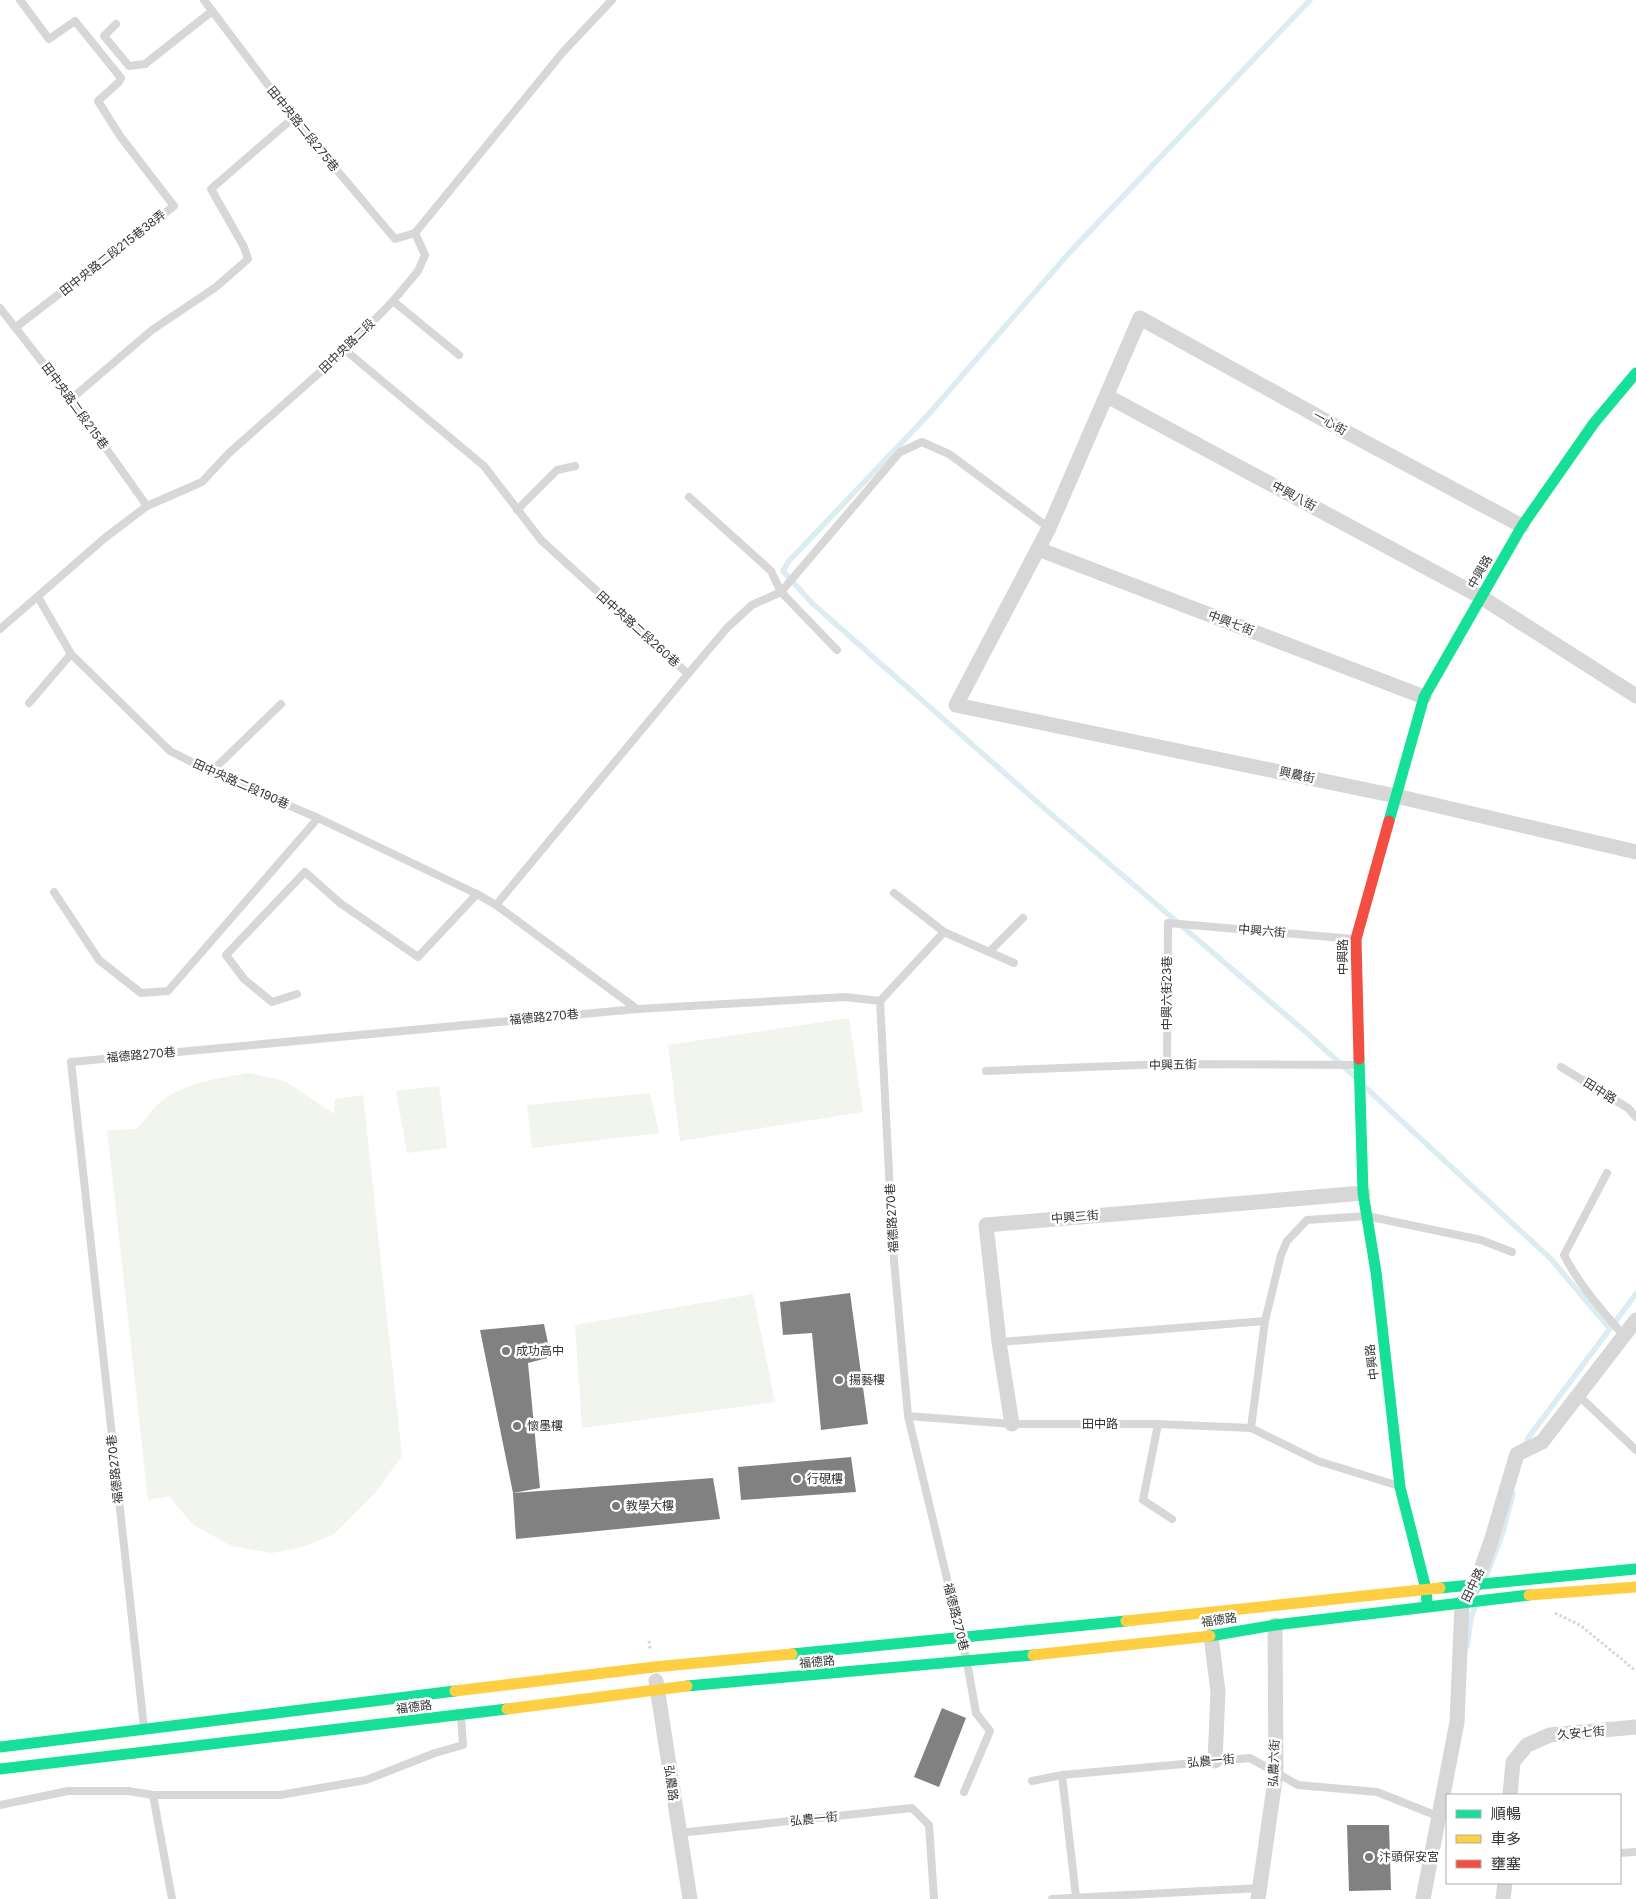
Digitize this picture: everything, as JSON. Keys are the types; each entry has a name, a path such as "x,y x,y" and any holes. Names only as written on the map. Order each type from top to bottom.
{"street":[{"name":"一心街","path":"1107,396 1140,318 1337,427 1522,526"},
{"name":"中興路","path":"1427,1608 1426,1589 1400,1487 1376,1272 1363,1193 1356,939 1424,697 1522,526 1594,423 1636,373"},
{"path":"1038,549 1107,396"},
{"name":"中興八街","path":"1107,396 1481,597 1636,696"},
{"name":"中興七街","path":"1038,549 1424,697"},
{"name":"興農街","path":"1038,549 956,705 1396,796 1636,852"},
{"name":"中興三街","path":"1012,1424 999,1342 986,1225 1363,1193"},
{"name":"田中路","path":"1423,1899 1440,1817 1456,1722 1462,1604 1476,1584 1517,1454 1542,1442 1636,1320"},
{"name":"福德路","path":"0,1747 654,1667 960,1638 1636,1569"},
{"name":"福德路","path":"0,1769 461,1715 658,1689 967,1662 1211,1636 1275,1625 1518,1596 1636,1587"},
{"name":"弘農六街","path":"1259,1894 1276,1773 1275,1625"},
{"path":"1211,1636 1218,1692 1215,1761"},
{"name":"弘農路","path":"654,1667 690,1899"},
{"name":"久安七街","path":"1510,1794 1514,1762 1527,1744 1550,1735 1636,1728"},
{"path":"1503,1899 1504,1884"}],"lane":[{"name":"田中央路二段215巷38弄","path":"16,327 174,206 120,136 98,102 121,78 75,21 49,39 20,0"},
{"name":"田中央路二段275巷","path":"204,0 293,118 395,239 415,233"},
{"path":"415,233 563,52 612,0"},
{"path":"116,24 104,36 129,66 145,64 212,12"},
{"path":"71,399 152,330 216,287 248,259 244,247 211,189 293,118"},
{"name":"田中央路二段","path":"0,629 106,537 147,506 202,482 229,453 345,350 393,301 418,270 426,255 415,233"},
{"path":"393,301 459,355"},
{"name":"田中央路二段215巷","path":"0,308 71,399 147,506"},
{"name":"田中央路二段260巷","path":"345,350 484,466 541,540 688,674 727,628 752,605 781,592 900,452 922,442 949,454 1049,528"},
{"path":"517,510 557,470 574,466"},
{"path":"689,497 771,570 781,592 837,650"},
{"name":"田中央路二段190巷","path":"38,597 71,654 170,751 211,772 318,818 477,894 496,905 637,1009"},
{"path":"29,703 71,654"},
{"path":"496,905 688,674"},
{"path":"211,772 281,704"},
{"path":"54,892 99,960 141,993 168,991 318,818"},
{"path":"298,994 272,1002 244,979 226,955 304,872 340,903 418,957 477,894"},
{"path":"894,893 944,932 1014,963"},
{"path":"989,952 1023,918"},
{"name":"中興六街","path":"1168,923 1356,939"},
{"name":"中興六街23巷","path":"1167,1064 1168,923"},
{"path":"880,1000 944,932"},
{"name":"福德路270巷","path":"144,1729 71,1062 637,1009 845,997 880,1000 893,1249 908,1416 967,1662 976,1713 990,1731 964,1792"},
{"name":"中興五街","path":"986,1071 1167,1064 1360,1065"},
{"name":"田中路","path":"1561,1067 1628,1108 1636,1117"},
{"path":"1607,1173 1564,1255 1571,1269 1592,1298 1623,1335"},
{"path":"1250,1428 1265,1321 1280,1255 1286,1241 1307,1220 1367,1216 1481,1240 1512,1252"},
{"path":"999,1342 1265,1321"},
{"path":"1578,1395 1636,1450"},
{"name":"田中路","path":"908,1416 1012,1424 1158,1424 1250,1428 1318,1461 1400,1487"},
{"path":"1158,1424 1144,1500 1172,1519"},
{"path":"0,1805 68,1791 128,1791 153,1795 280,1795 366,1780 463,1744 461,1715"},
{"name":"弘農一街","path":"1032,1781 1062,1775 1250,1758 1298,1785 1377,1792 1440,1817"},
{"path":"1062,1775 1076,1897"},
{"path":"153,1795 172,1899"},
{"name":"弘農一街","path":"679,1833 912,1808 929,1825 934,1899"},
{"path":"1621,1853 1636,1852"},
{"path":"1052,1899 1259,1894"}],"path":[{"path":"1554,1613 1580,1625 1636,1671"}],"shaded area":[{"path":"849,1018 863,1112 680,1141 668,1045"},
{"path":"249,1073 285,1081 334,1114 335,1099 363,1095 402,1456 375,1493 333,1535 299,1548 272,1553 231,1546 192,1524 169,1496 148,1500 107,1130 137,1129 157,1105 177,1091 200,1083"},
{"path":"439,1086 447,1148 407,1153 396,1091"},
{"path":"650,1093 659,1133 532,1148 527,1105"},
{"path":"753,1294 775,1402 582,1428 575,1325"}],"building":[{"name":"揚藝樓","path":"850,1293 868,1424 821,1430 812,1333 783,1335 780,1302"},
{"name":"懷墨樓","path":"544,1324 551,1357 528,1363 540,1488 513,1493 480,1330"},
{"name":"行硯樓","path":"851,1457 856,1492 741,1500 738,1467"},
{"name":"教學大樓","path":"713,1478 720,1519 516,1539 513,1493"},
{"path":"942,1708 966,1718 939,1787 914,1777"},
{"name":"汴頭保安宮","path":"1347,1825 1389,1825 1391,1890 1349,1891"}],"waterway":[{"path":"1310,0 1070,252 927,416 789,561 783,571 812,603 1044,808 1309,1035 1354,1076"},
{"path":"1366,1088 1551,1259 1610,1329"},
{"path":"1525,1448 1528,1438 1636,1294"},
{"path":"1486,1577 1503,1532 1513,1493"},
{"path":"1467,1646 1471,1618 1475,1607"}],"traffic: fast":[{"path":"1389,821 1424,697 1522,526 1594,423 1636,373"},
{"path":"1359,1059 1363,1193 1376,1272 1400,1487 1426,1589 1427,1603"},
{"path":"1440,1588 1636,1569"},
{"path":"1210,1636 1275,1625 1529,1595"},
{"path":"792,1654 1126,1621"},
{"path":"687,1686 1033,1655"},
{"path":"0,1747 455,1691"},
{"path":"0,1769 507,1709"}],"traffic: slow":[{"path":"1529,1595 1636,1587"},
{"path":"1126,1621 1440,1588"},
{"path":"1033,1655 1210,1636"},
{"path":"455,1691 654,1667 792,1654"},
{"path":"507,1709 687,1686"}],"traffic: jam":[{"path":"1359,1059 1356,939 1389,821"}],"place":[{"name":"成功高中","path":"506,1351"},
{"name":"揚藝樓","path":"839,1380"},
{"name":"懷墨樓","path":"517,1426"},
{"name":"行硯樓","path":"797,1479"},
{"name":"教學大樓","path":"616,1506"},
{"name":"汴頭保安宮","path":"1369,1857"}]}
